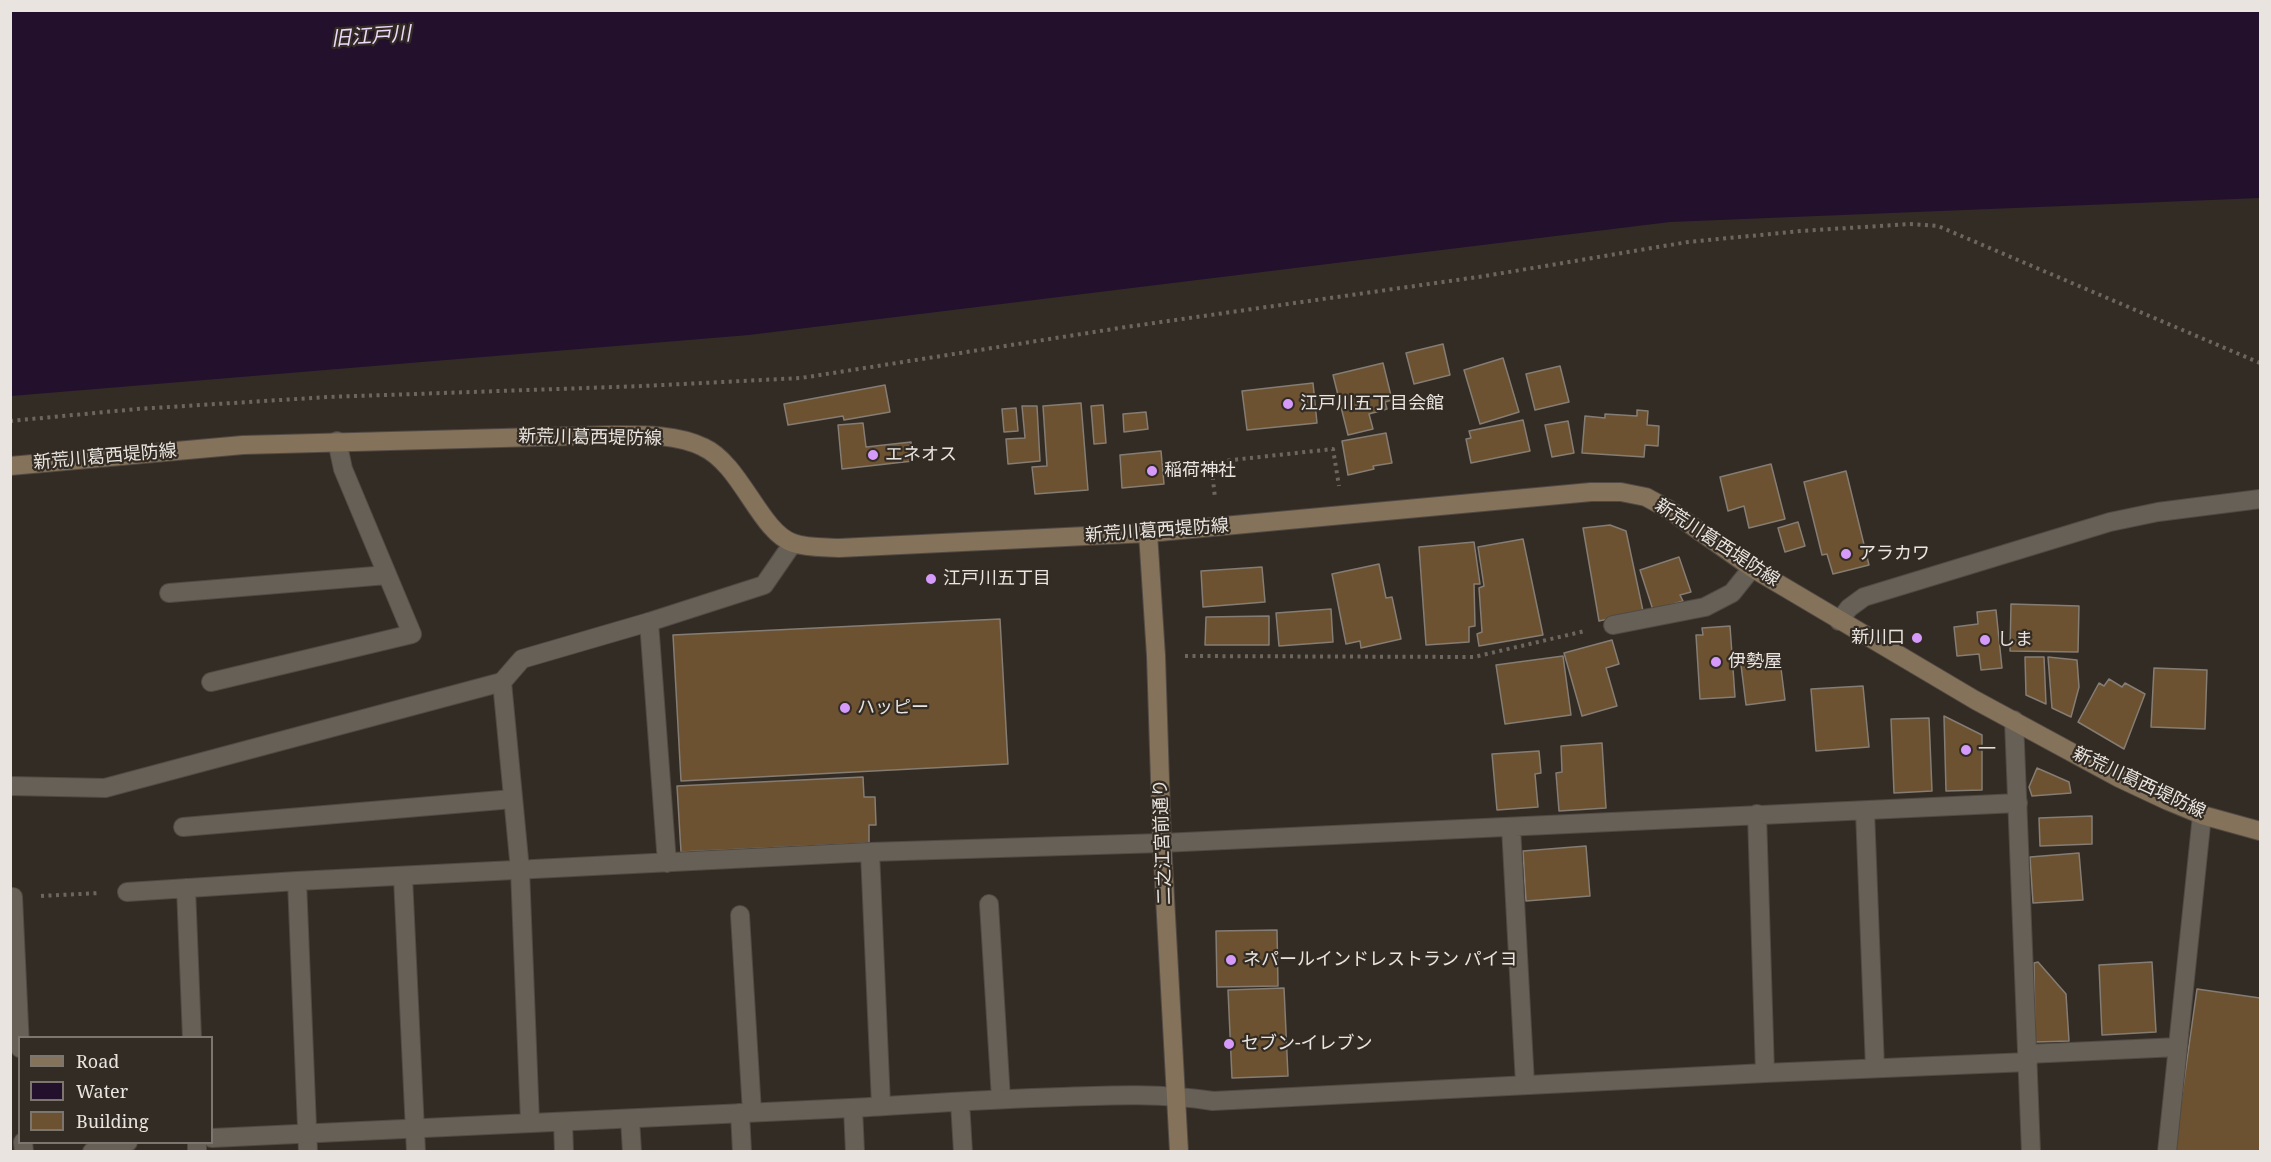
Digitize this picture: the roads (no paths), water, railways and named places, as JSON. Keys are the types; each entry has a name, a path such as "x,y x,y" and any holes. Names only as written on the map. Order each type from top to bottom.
{"main road":[{"name":"新荒川葛西堤防線","path":"10,466 243,446 337,441 651,436 704,447 721,459 768,521 782,537 792,543 839,548 1148,533 1592,492 1621,492 1646,497 1668,509 1752,568 1839,621 2119,778 2202,815 2260,831"},
{"name":"二之江宮前通り","path":"1148,533 1156,656 1162,843 1179,1152"}],"street":[{"path":"210,682 412,634 343,469 337,441"},
{"path":"1839,621 1849,608 1864,597 2110,522 2158,512 2260,499"},
{"path":"10,786 105,788 502,682 522,659 764,585 792,543"},
{"path":"1619,623 1705,607 1732,593 1752,568"},
{"path":"168,593 387,575"},
{"path":"649,622 667,863"},
{"path":"502,682 520,870 530,1122"},
{"path":"2014,720 2031,1152"},
{"path":"183,827 513,799"},
{"path":"127,892 297,881 870,852 1162,843 2018,803"},
{"path":"1865,811 1875,1068"},
{"path":"1757,814 1765,1073"},
{"path":"2167,1152 2202,815"},
{"path":"1511,827 1525,1084"},
{"path":"870,852 881,1105"},
{"path":"403,877 416,1152"},
{"path":"297,881 308,1152"},
{"path":"186,888 192,1036"},
{"path":"14,897 20,1036"},
{"path":"989,904 1000,1099"},
{"path":"740,915 746,1112 742,1152"},
{"path":"213,1138 1000,1099 1142,1094 1176,1095 1213,1101 1875,1068 2178,1047"},
{"path":"960,1102 963,1152"},
{"path":"853,1108 855,1152"},
{"path":"630,1119 632,1152"},
{"path":"563,1122 564,1152"},
{"path":"92,1152 124,1144"}],"water":[{"name":"旧江戸川","path":"11,10 2260,11 2260,198 1670,222 749,335 11,396"}],"place":[{"name":"江戸川五丁目会館","path":"1288,404"},
{"name":"エネオス","path":"873,455"},
{"name":"稲荷神社","path":"1152,471"},
{"name":"アラカワ","path":"1846,554"},
{"name":"江戸川五丁目","path":"931,579"},
{"name":"新川口","path":"1917,638"},
{"name":"しま","path":"1985,640"},
{"name":"伊勢屋","path":"1716,662"},
{"name":"ハッピー","path":"845,708"},
{"name":"一","path":"1966,750"},
{"name":"ネパールインドレストラン パイヨ","path":"1231,960"},
{"name":"セブン-イレブン","path":"1229,1044"}]}
